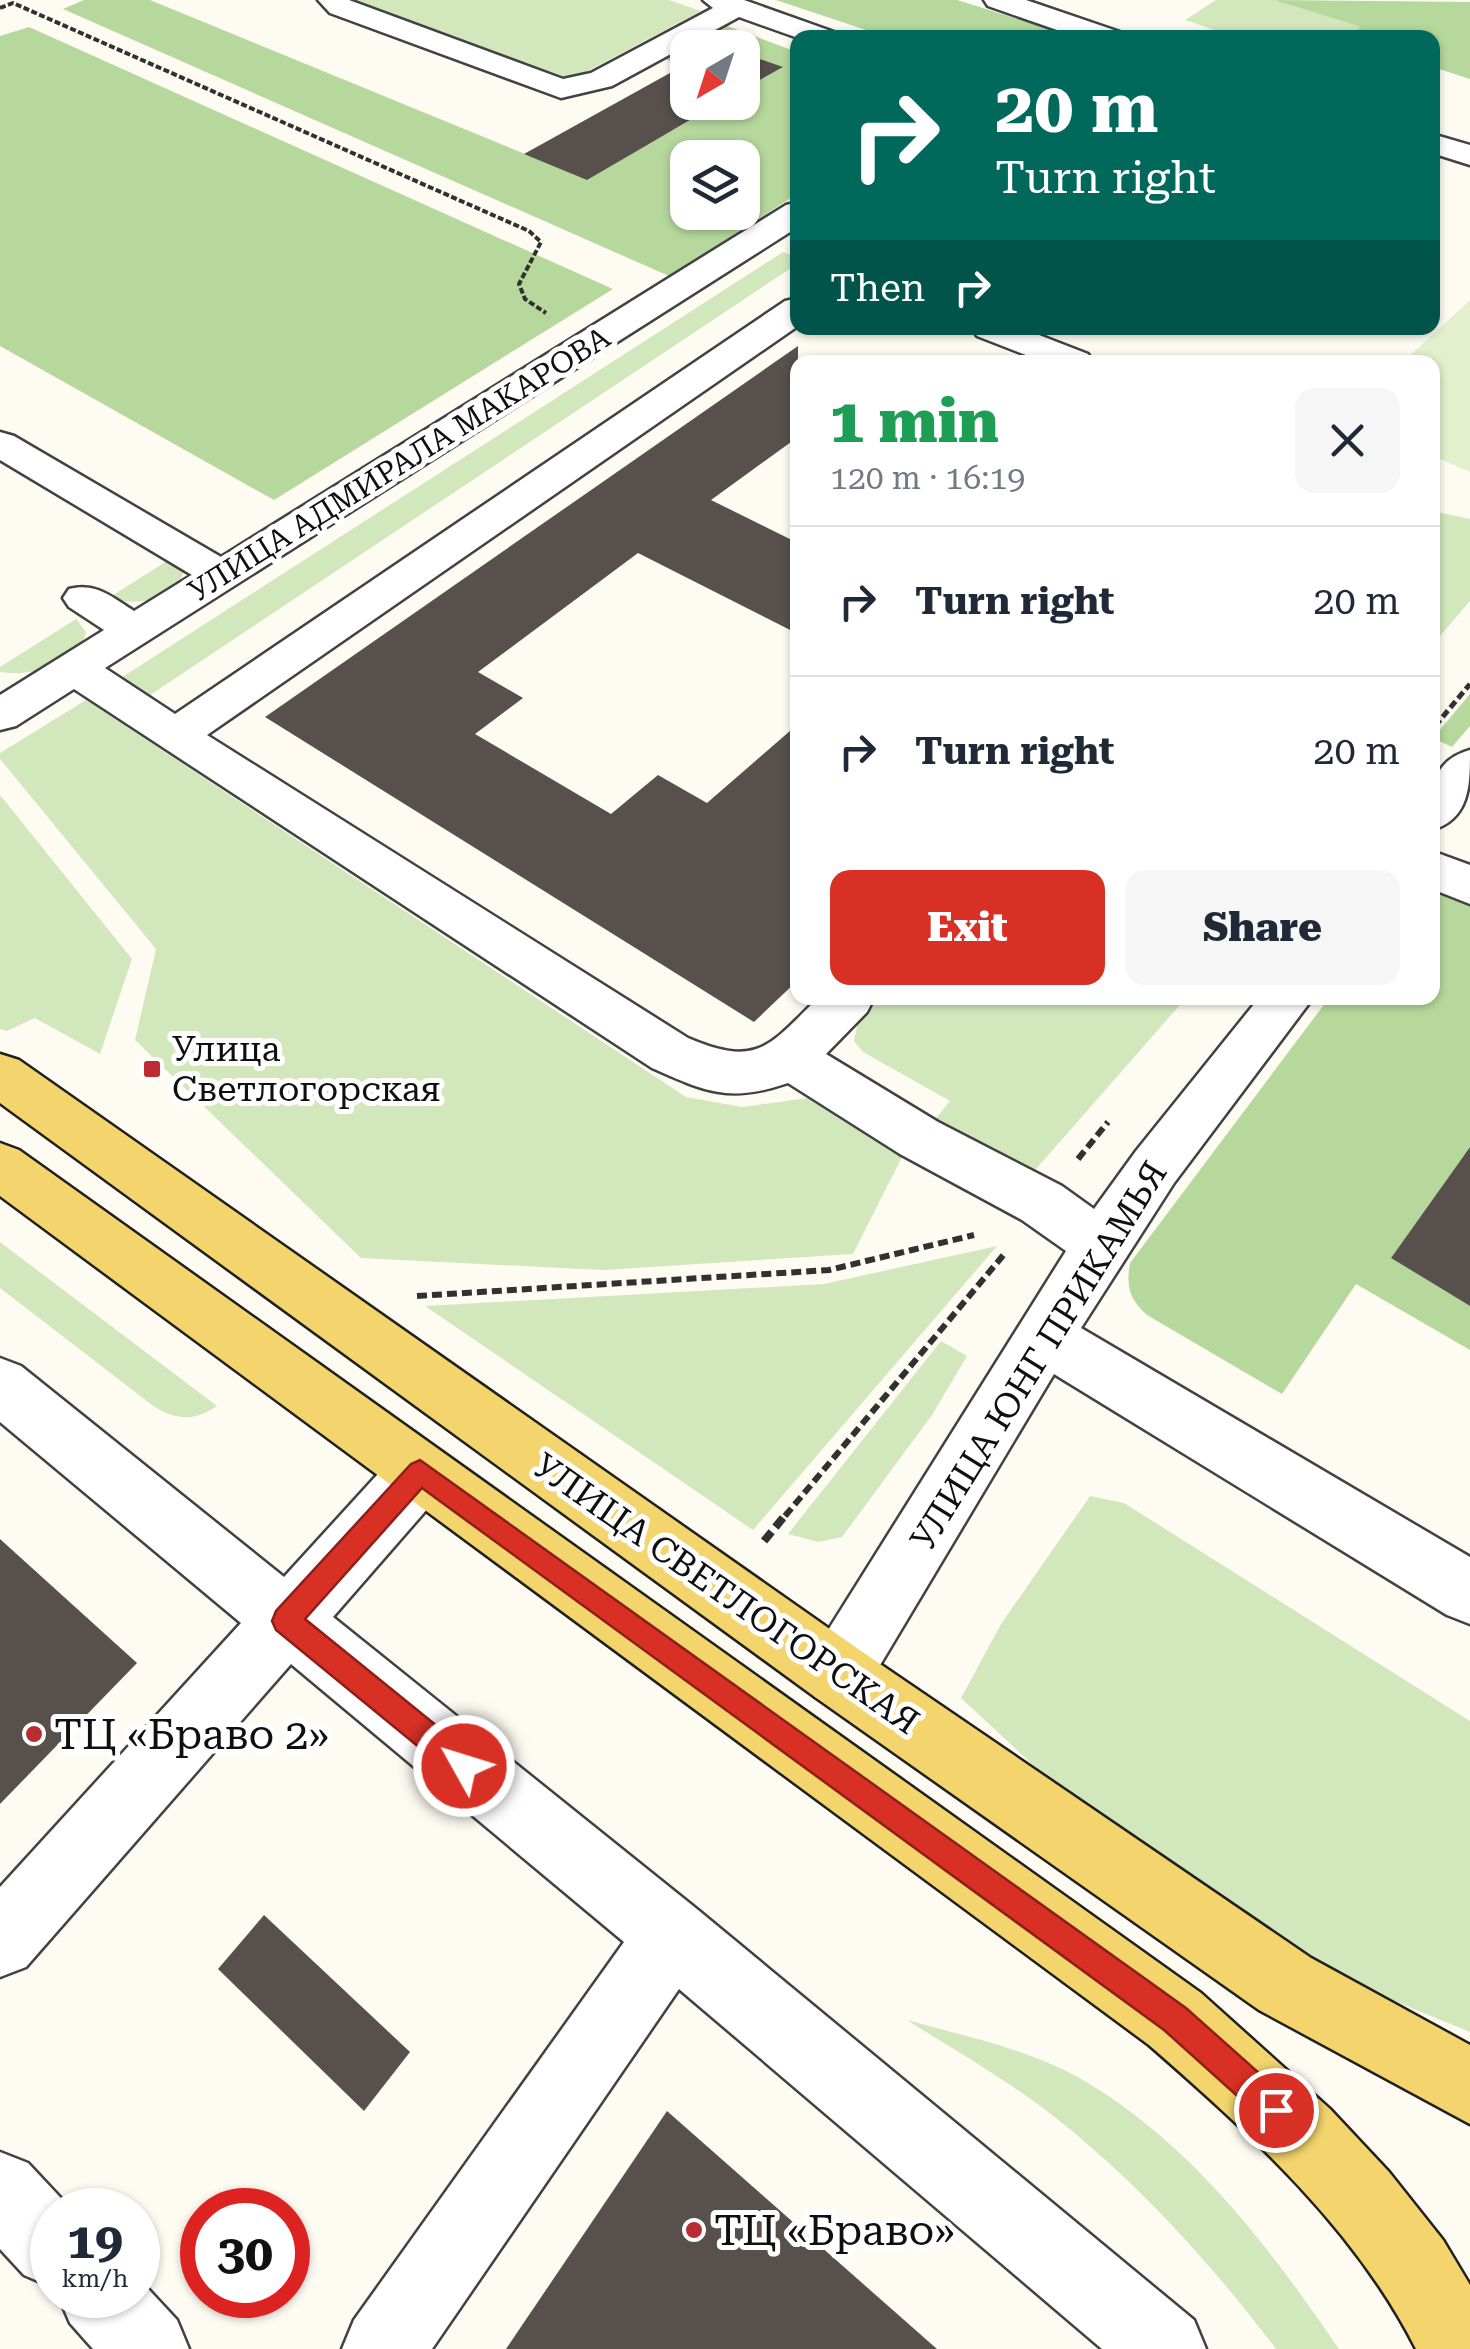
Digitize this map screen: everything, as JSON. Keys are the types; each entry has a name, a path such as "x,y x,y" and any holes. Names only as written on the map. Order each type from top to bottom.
{"main road":[{"name":"УЛИЦА СВЕТЛОГОРСКАЯ","path":"0,1075 838,1674 1285,1984 1470,2086"},
{"path":"0,1166 1202,2042 1300,2132 1357,2192 1417,2272 1460,2349"}],"street":[{"path":"332,0 340,7 561,89 601,80 727,3 802,30"},
{"path":"998,0 1098,29"},
{"path":"1440,146 1470,155"},
{"name":"УЛИЦА АДМИРАЛА МАКАРОВА","path":"6,704 74,668 224,576 790,217"},
{"path":"762,234 790,246"},
{"path":"175,736 790,314"},
{"path":"1008,335 1058,355"},
{"path":"0,444 224,576"},
{"path":"84,598 135,631"},
{"path":"74,668 670,1053 710,1072 737,1078 772,1070 790,1058 842,1005"},
{"path":"1440,804 1470,766"},
{"path":"1440,872 1470,886"},
{"name":"УЛИЦА ЮНГ ПРИКАМЬЯ","path":"838,1674 1101,1245 1155,1167 1282,1005"},
{"path":"790,1058 1037,1212 1101,1245"},
{"path":"1044,1337 1470,1593"},
{"path":"0,1385 672,1936 1164,2349"},
{"path":"0,1940 420,1472"},
{"path":"383,2349 672,1936"},
{"path":"0,2191 30,2223"},
{"path":"119,2318 148,2349"}],"path":[{"path":"0,8 13,2 529,231 541,242 519,284 525,299 598,339"},
{"path":"1440,720 1470,684"},
{"path":"756,1550 1116,1114"},
{"path":"410,1297 829,1270 1037,1212"}],"green space":[{"path":"84,0 150,0 586,179 691,120 760,120 760,80 781,68 760,60 760,38 790,49 790,198 760,218 760,140 670,140 670,230 741,230 669,276 63,9"},
{"path":"352,0 669,0 701,11 567,82"},
{"path":"776,0 957,0 1053,30 866,30"},
{"path":"1216,0 1274,0 1362,27 1214,30 1185,20"},
{"path":"1274,0 1470,2 1470,79 1440,69 1440,30 1357,30 1361,27"},
{"path":"29,27 613,289 274,500 0,346 0,36"},
{"path":"783,252 790,254 790,269 138,703 110,685"},
{"path":"1470,300 1470,472 1440,459 1440,355 1411,355 1432,335 1440,335 1440,328"},
{"path":"1440,513 1470,519 1470,601 1440,636"},
{"path":"175,556 185,566 182,577 166,593 132,602 110,597"},
{"path":"76,619 86,632 82,643 64,660 39,670 0,672 0,667"},
{"path":"1470,694 1470,726 1452,747 1440,741 1440,730"},
{"path":"86,700 686,1097 742,1107 807,1098 827,1104 905,1151 853,1254 603,1270 361,1258 135,1040 156,949 0,759 0,753"},
{"path":"0,795 132,959 100,1054 35,1018 7,1031 0,1029"},
{"path":"1440,888 1470,898 1470,1147 1391,1258 1470,1306 1470,1350 1356,1284 1282,1394 1147,1315 1130,1292 1130,1263 1324,1005 1440,1005"},
{"path":"873,1005 1180,1005 1022,1185 926,1130 950,1101 863,1052 854,1041 858,1021"},
{"path":"0,1242 217,1406 200,1415 184,1417 152,1405 0,1288"},
{"path":"997,1246 753,1530 425,1306 824,1284"},
{"path":"941,1341 967,1356 932,1415 842,1537 818,1542 788,1534"},
{"path":"1090,1496 1124,1503 1470,1721 1470,2032 1321,1971 1089,1817 961,1698 1001,1624"},
{"path":"907,2020 1000,2045 1045,2062 1088,2083 1126,2109 1162,2137 1227,2202 1286,2274 1339,2349 1276,2349 1198,2254 1111,2165 1031,2100"}],"building":[{"path":"760,59 783,67 760,80"},
{"path":"670,73 670,120 690,120 587,180 524,154"},
{"path":"798,346 798,355 790,355 790,443 711,500 790,539 790,630 638,553 478,672 523,698 475,734 611,814 658,775 707,803 790,731 790,988 754,1022 265,717"},
{"path":"1470,1147 1470,1306 1391,1258"},
{"name":"ТЦ «Браво 2»","path":"0,1539 137,1663 0,1804"},
{"path":"264,1915 410,2052 364,2111 218,1969"},
{"name":"ТЦ «Браво»","path":"667,2111 937,2349 506,2349"}],"place":[{"name":"Улица Светлогорская","path":"152,1069"},
{"name":"ТЦ «Браво 2»","path":"34,1734"},
{"name":"ТЦ «Браво»","path":"694,2230"}],"route":[{"path":"464,1766 286,1621 420,1472 1175,2019 1276,2110"}]}
